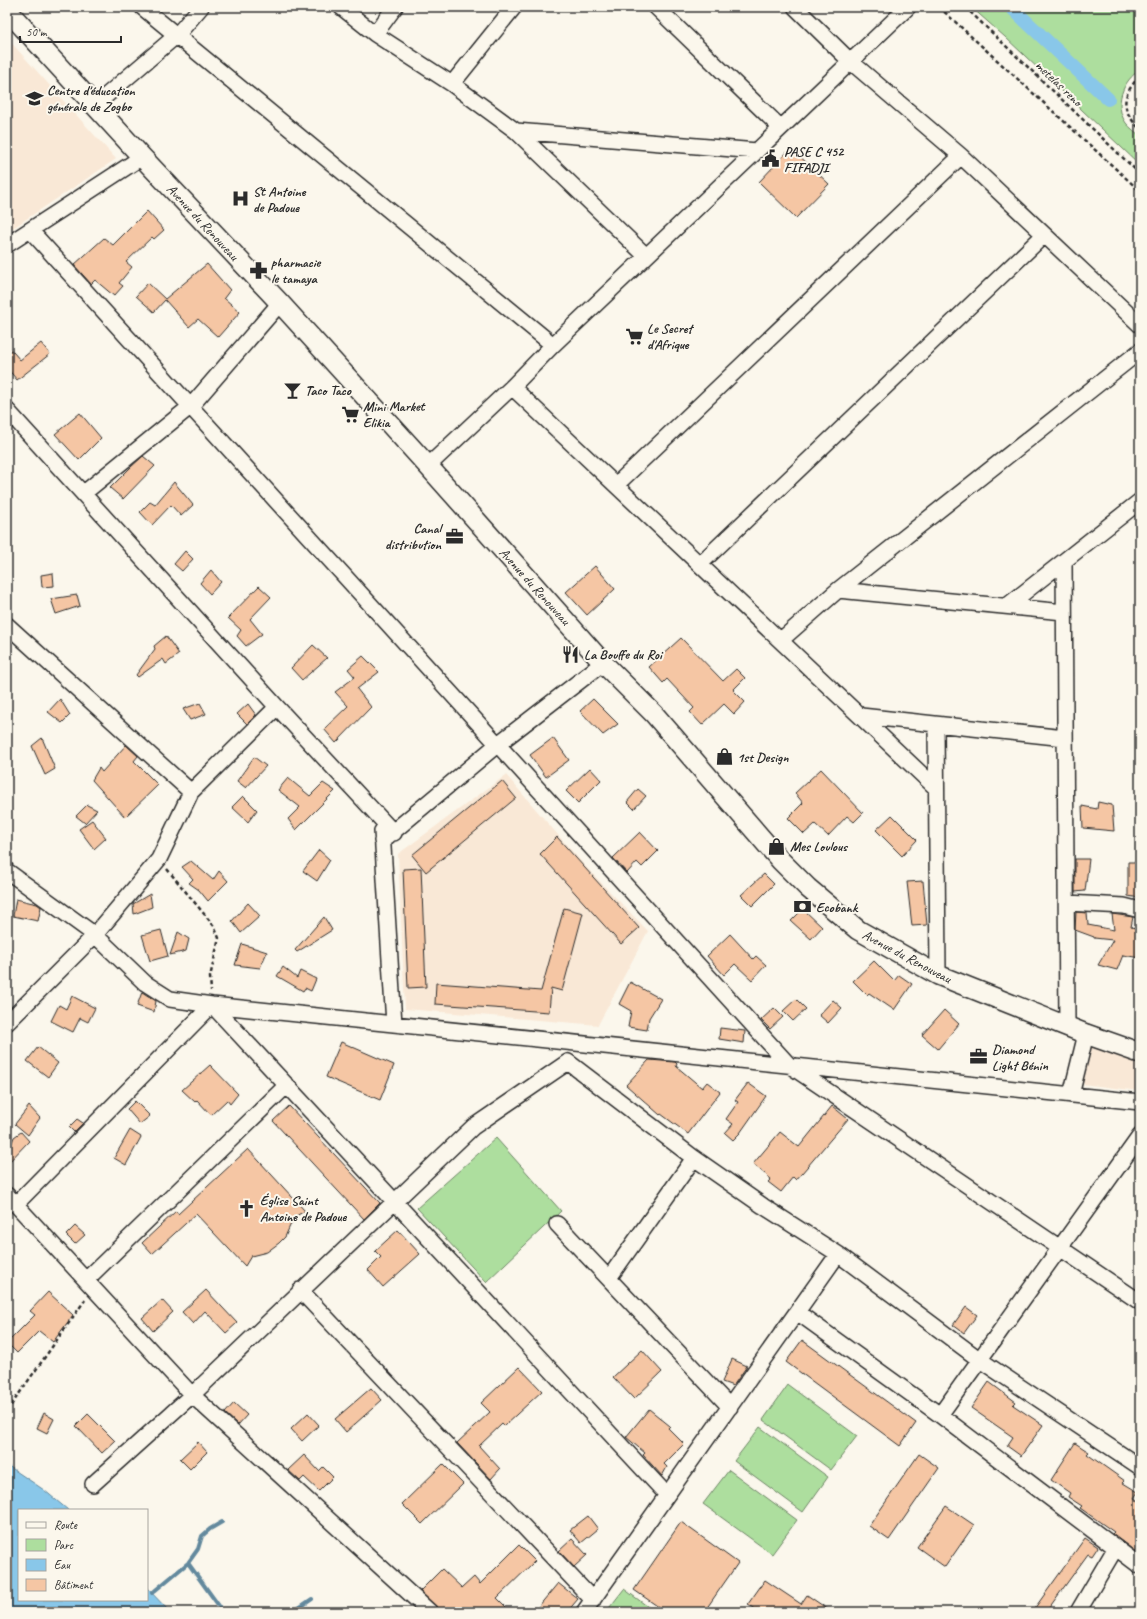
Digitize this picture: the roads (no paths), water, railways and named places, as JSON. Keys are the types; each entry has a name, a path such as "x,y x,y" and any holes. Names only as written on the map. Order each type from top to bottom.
{"main road":[{"name":"Avenue du Renouveau","path":"7,10 428,466 603,663 654,714 781,861 808,888 858,930 938,975 1086,1034 1140,1053"}],"street":[{"path":"142,7 553,345"},
{"path":"94,106 177,35 201,7"},
{"path":"341,7 375,34 452,84 516,131 646,256"},
{"path":"375,34 395,7"},
{"path":"452,84 514,7"},
{"path":"656,7 780,128"},
{"path":"795,7 850,61 961,156 1140,325"},
{"path":"428,466 908,7"},
{"path":"516,131 756,151"},
{"path":"616,484 961,156"},
{"path":"7,245 142,157"},
{"path":"30,230 789,1065 1140,1302"},
{"path":"700,564 1044,235"},
{"path":"84,493 191,406 280,304"},
{"path":"781,640 838,590 1140,351"},
{"path":"512,387 935,787"},
{"path":"9,414 84,493 277,707 380,817 388,837 394,1024"},
{"path":"1006,606 1140,501"},
{"path":"1064,561 1067,1026"},
{"path":"838,590 1064,612"},
{"path":"7,625 191,792"},
{"path":"388,837 498,744 603,663"},
{"path":"7,1023 94,935 159,859 191,792 277,707"},
{"path":"861,716 1065,738"},
{"path":"936,725 935,787 938,975"},
{"path":"10,879 94,935 145,983 170,999 212,1005 1140,1102"},
{"path":"1067,903 1124,906 1140,910"},
{"path":"212,1005 667,1495"},
{"path":"212,1005 11,1200 192,1395 430,1612"},
{"path":"1071,1095 1086,1034"},
{"path":"94,1484 192,1395 473,1126 568,1062 694,1158 763,1206 838,1254 980,1360 1140,1467"},
{"path":"90,1284 287,1086"},
{"path":"940,1415 1060,1248 1137,1145"},
{"path":"609,1278 694,1158"},
{"path":"557,1224 730,1407"},
{"path":"300,1290 588,1606 838,1254"},
{"path":"797,1312 940,1415 1140,1566"},
{"path":"1080,1612 1079,1610 1116,1549"}],"water":[{"path":"7,1465 44,1490 67,1509 18,1509 18,1601 148,1601 148,1589 170,1612 7,1612"}],"waterway":[{"path":"1011,7 1108,99"},
{"path":"152,1593 188,1563 198,1549 202,1536 222,1522"},
{"path":"188,1563 219,1606"},
{"path":"293,1612 312,1599"}],"place":[{"name":"Centre d'éducation générale de Zogbo","path":"34,98"},
{"name":"PASE C 452 FIFADJI","path":"771,159"},
{"name":"St Antoine de Padoue","path":"240,199"},
{"name":"pharmacie le tamaya","path":"258,270"},
{"name":"Le Secret d'Afrique","path":"634,336"},
{"name":"Taco Taco","path":"292,390"},
{"name":"Mini Market Elikia","path":"350,414"},
{"name":"Canal distribution","path":"454,536"},
{"name":"La Bouffe du Roi","path":"571,654"},
{"name":"1st Design","path":"724,757"},
{"name":"Mes Loulous","path":"777,846"},
{"name":"Ecobank","path":"803,907"},
{"name":"Diamond Light Bénin","path":"979,1057"},
{"name":"Église Saint Antoine de Padoue","path":"247,1208"}]}
